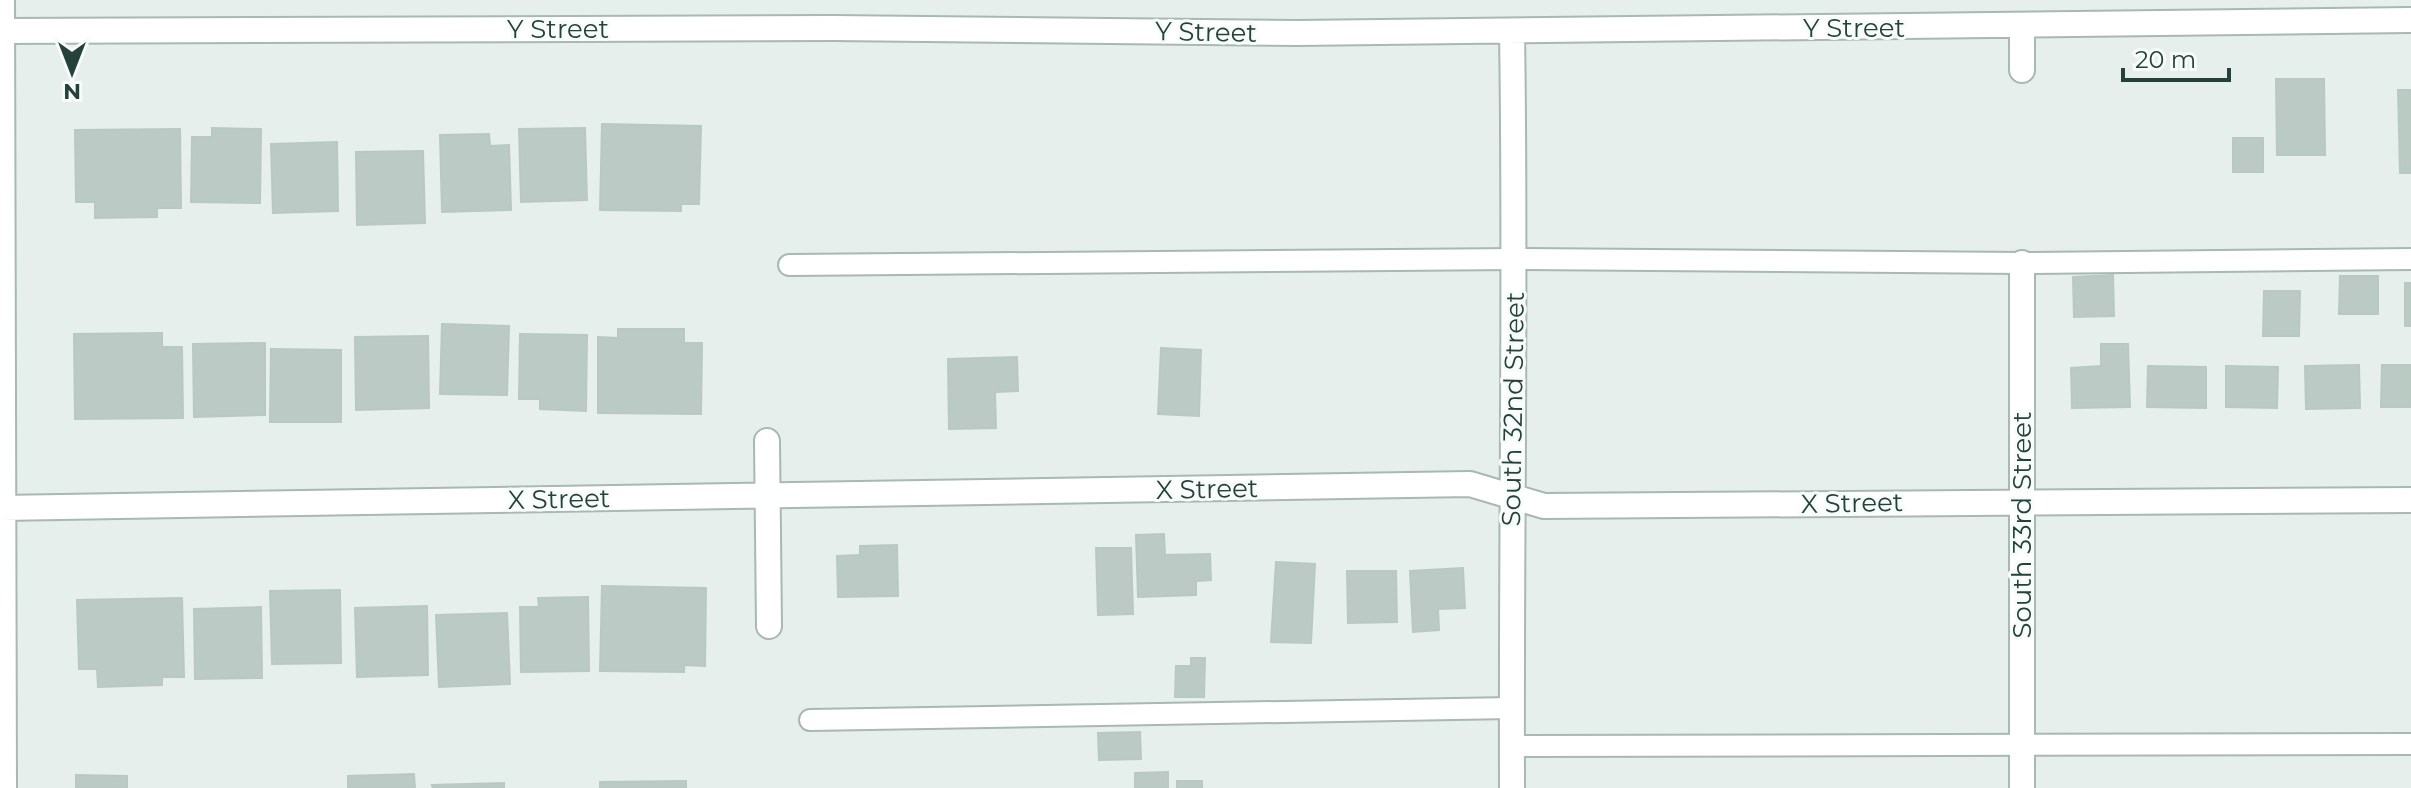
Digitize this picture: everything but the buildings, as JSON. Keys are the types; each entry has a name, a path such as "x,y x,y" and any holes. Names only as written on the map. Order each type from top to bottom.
{"street":[{"path":"2,0 4,788"},
{"name":"Y Street","path":"1,31 1512,31 2411,20"},
{"path":"2022,27 2022,70"},
{"name":"South 32nd Street","path":"1512,31 1516,259 1511,496 1512,788"},
{"name":"South 33rd Street","path":"2022,263 2022,788"},
{"path":"767,441 769,626"},
{"name":"X Street","path":"1,508 1470,484 1544,506 2411,500"}],"lane":[{"path":"789,265 1516,259 2022,263 2411,259"},
{"path":"810,720 1512,708"},
{"path":"1512,746 2411,744"}]}
